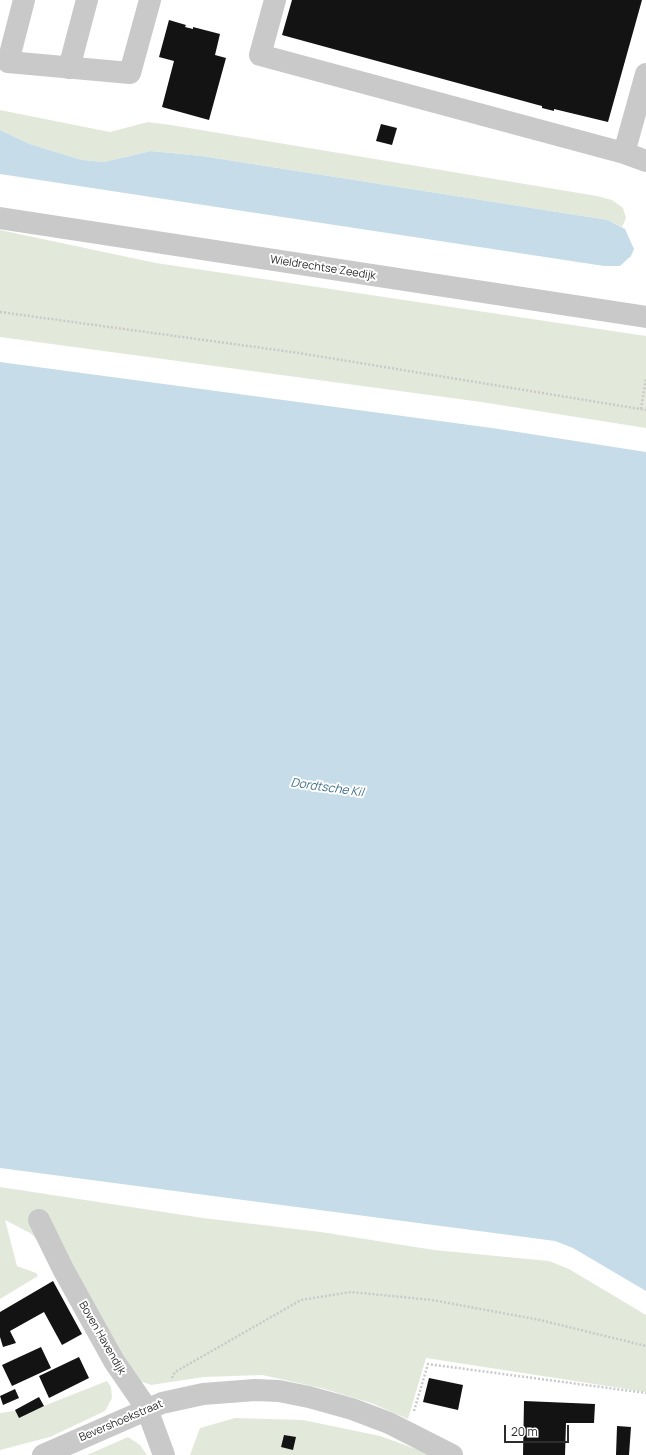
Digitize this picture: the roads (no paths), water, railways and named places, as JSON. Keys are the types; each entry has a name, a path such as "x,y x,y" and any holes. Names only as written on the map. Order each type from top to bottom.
{"street":[{"path":"24,0 8,62 130,74 150,0"},
{"path":"69,68 87,0"},
{"path":"275,0 260,56 624,153 646,162"},
{"path":"624,153 646,74"},
{"name":"Wieldrechtse Zeedijk","path":"0,218 646,316"},
{"name":"Boven Havendijk","path":"39,1220 63,1269 114,1362 154,1406 164,1455"},
{"name":"Bevershoekstraat","path":"43,1455 154,1406 203,1394 255,1390 279,1391 309,1397 352,1409 389,1423 452,1455"}],"water":[{"path":"0,130 30,144 82,160 104,162 151,151 202,156 608,220 625,229 634,249 631,256 620,266 604,266 0,174"},
{"name":"Dordtsche Kil","path":"0,362 492,428 646,452 646,1291 573,1248 555,1241 0,1168"}]}
